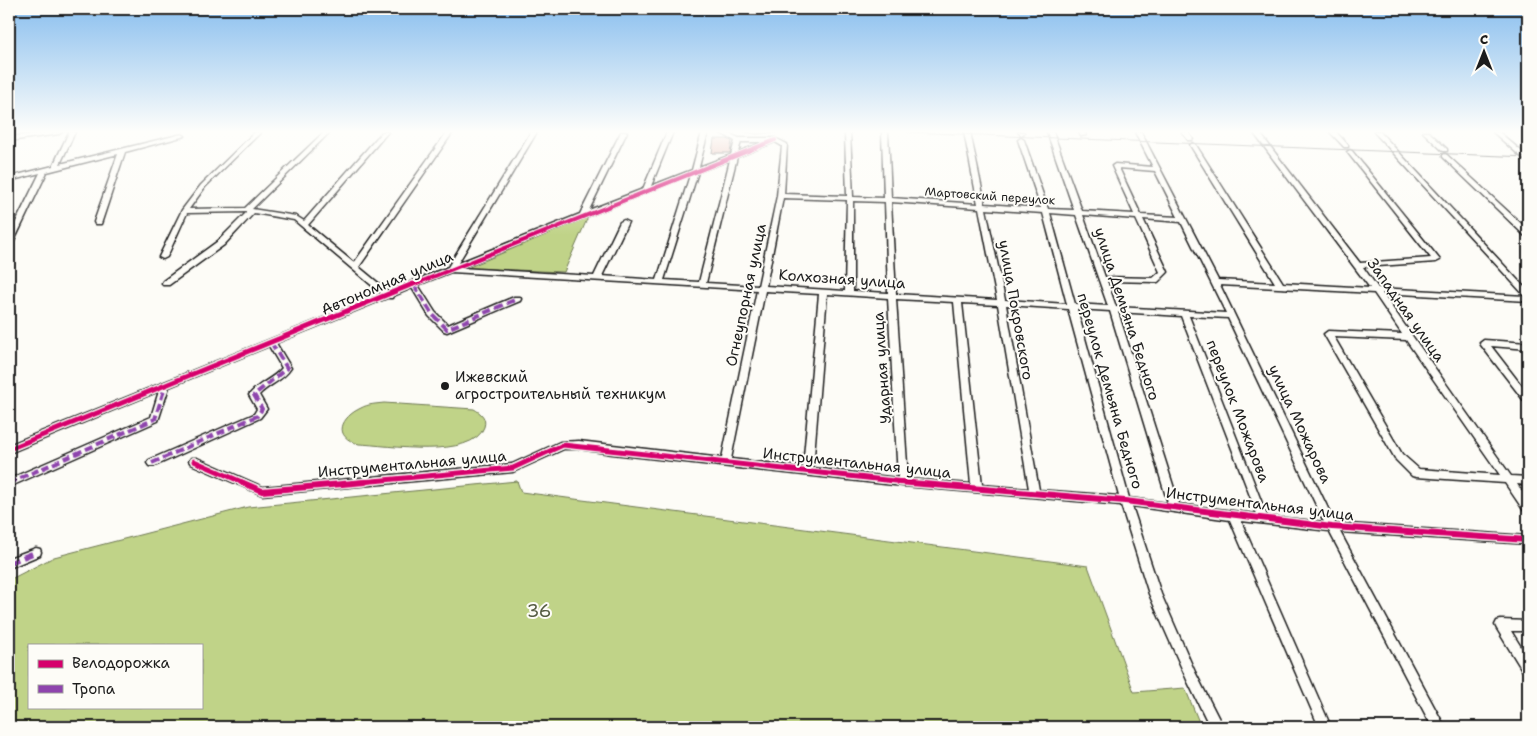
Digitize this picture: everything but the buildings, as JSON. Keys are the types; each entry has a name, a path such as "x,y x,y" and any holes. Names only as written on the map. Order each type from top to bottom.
{"street":[{"path":"9,179 62,166"},
{"path":"98,222 117,166"},
{"path":"163,257 184,211 203,186 223,166"},
{"path":"166,283 221,243 293,166"},
{"path":"305,224 356,166"},
{"path":"354,268 426,166"},
{"path":"451,270 513,166"},
{"path":"583,216 607,166"},
{"path":"645,192 656,166"},
{"path":"660,282 696,166"},
{"name":"Автономная улица","path":"9,449 707,166"},
{"path":"702,284 733,166"},
{"name":"Огнеупорная улица","path":"726,461 780,196 783,166"},
{"path":"849,166 849,293"},
{"name":"Ударная улица","path":"887,166 892,297 903,482"},
{"name":"улица Покровского","path":"975,166 1002,303 1035,493"},
{"name":"переулок Демьяна Бедного","path":"1031,166 1046,212 1125,501 1155,594 1191,676 1217,727"},
{"name":"улица Демьяна Бедного","path":"1062,166 1113,309 1174,506"},
{"path":"1103,279 1155,280 1164,272 1115,166"},
{"path":"1120,166 1158,169"},
{"name":"улица Можарова","path":"1157,166 1232,316 1332,527 1439,727"},
{"path":"1207,166 1281,286"},
{"name":"Западная улица","path":"1282,166 1358,265 1528,508"},
{"path":"1358,265 1436,260 1362,166"},
{"path":"1409,166 1528,294"},
{"path":"1459,166 1528,234"},
{"path":"9,244 44,171"},
{"name":"Мартовский переулок","path":"780,196 889,200 983,208 1184,220"},
{"path":"184,211 250,210 296,218 389,296"},
{"path":"597,278 624,222"},
{"name":"Колхозная улица","path":"451,270 1232,316"},
{"path":"1215,282 1528,299"},
{"path":"414,285 432,314 447,329 517,299"},
{"path":"808,470 823,292"},
{"path":"958,300 977,488"},
{"name":"переулок Можарова","path":"1184,313 1264,520"},
{"path":"1407,337 1328,334 1399,456 1408,467 1416,472 1528,481"},
{"path":"1528,346 1484,343 1528,400"},
{"path":"152,462 258,416 262,408 254,395 259,388 282,377 288,368 272,344"},
{"path":"9,483 155,419 165,387"},
{"name":"Инструментальная улица","path":"194,461 262,491 513,468 563,445 726,461 903,482 1174,506 1264,520 1332,527 1528,540"},
{"path":"1234,516 1325,727"},
{"path":"9,563 36,552"},
{"path":"1528,626 1502,625 1528,669"}],"green space":[{"path":"588,217 564,272 467,268"},
{"path":"384,403 474,409 483,416 485,424 477,437 464,444 447,447 408,448 359,444 345,437 342,427 348,416 372,404"},
{"name":"36","path":"517,481 521,492 1088,566 1134,692 1185,688 1201,727 9,727 9,580 54,557 248,507"}],"marked path":[{"path":"414,285 432,314 447,329 517,299"},
{"path":"152,463 257,416 262,409 254,395 262,387 280,376 287,368 272,344"},
{"path":"9,483 155,419 165,387"},
{"path":"9,563 36,552"}],"cycle path":[{"path":"9,449 583,215 708,166"},
{"path":"194,461 262,491 513,468 563,445 579,445 903,482 1125,501 1332,527 1528,540"}],"place":[{"name":"Ижевский агростроительный техникум","path":"445,386"}]}
